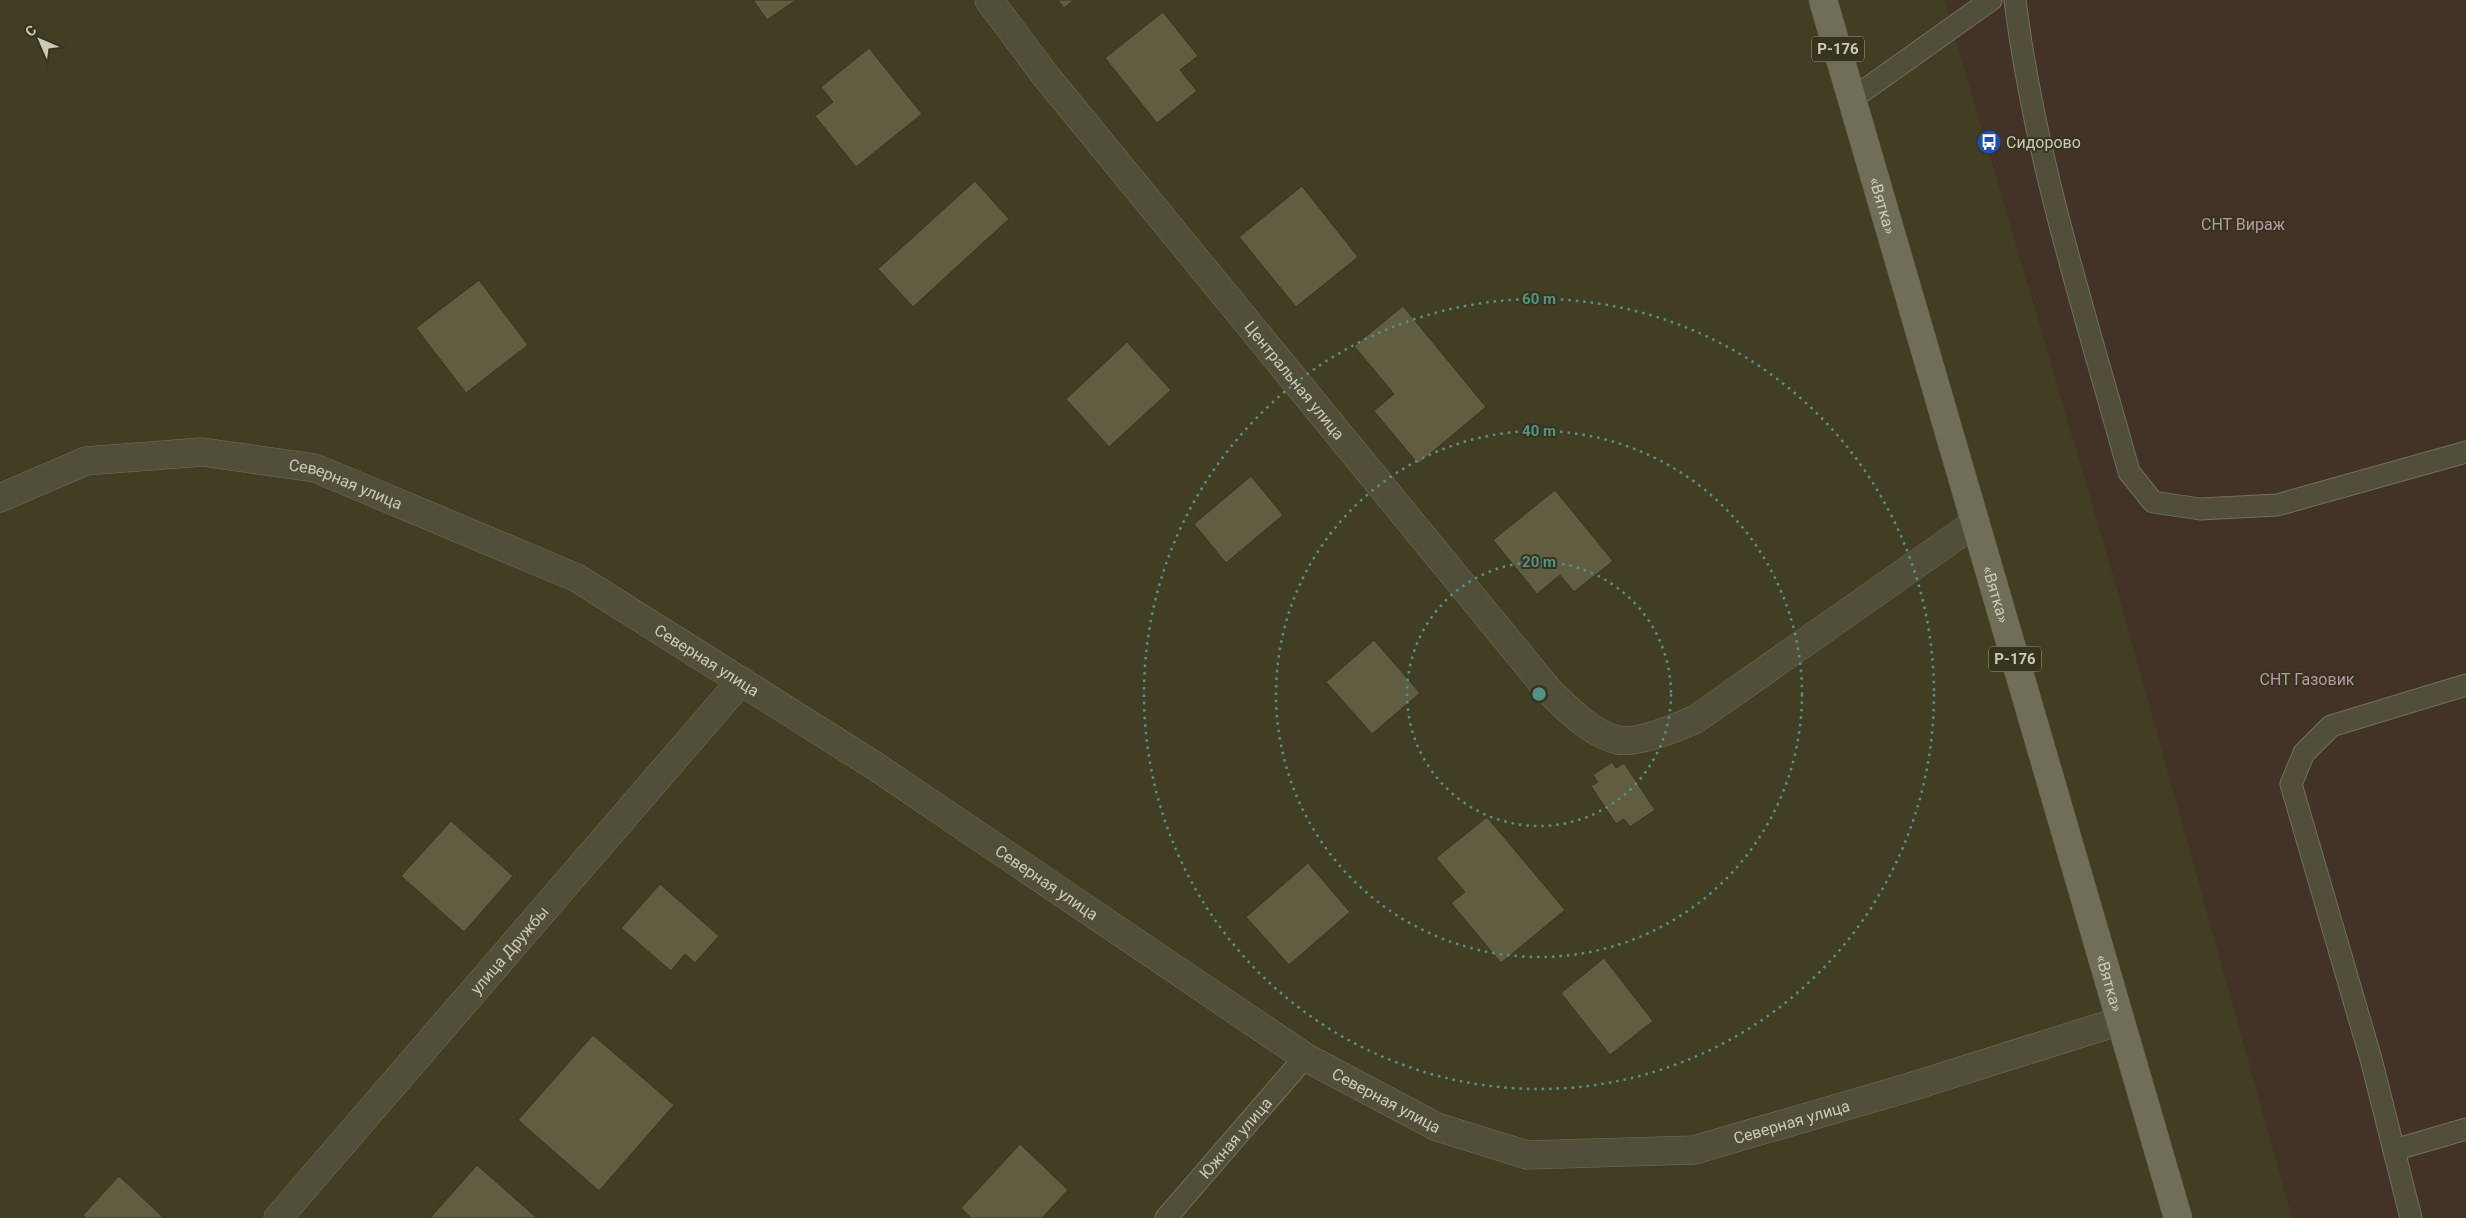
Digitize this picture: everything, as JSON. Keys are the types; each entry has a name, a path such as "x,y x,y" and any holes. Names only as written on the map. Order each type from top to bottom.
{"main road":[{"name":"«Вятка»","path":"1823,0 2178,1218"}],"street":[{"name":"Центральная улица","path":"989,0 1045,75 1549,690 1582,722 1619,740 1659,735 1696,719 1975,523"},
{"name":"Северная улица","path":"0,498 86,460 202,452 315,468 577,578 875,766 1305,1057 1437,1127 1527,1155 1694,1150 1906,1088 2120,1021"},
{"name":"улица Дружбы","path":"278,1218 741,681"}],"lane":[{"path":"1852,99 1992,0"},
{"path":"2015,0 2021,50 2039,144 2129,472 2153,502 2200,509 2277,505 2466,452"},
{"path":"2411,1218 2371,1059 2291,784 2304,753 2331,726 2466,686"},
{"name":"Южная улица","path":"1166,1218 1305,1057"},
{"path":"2394,1150 2466,1129"}],"green space":[{"path":"1944,0 2466,0 2466,1218 2292,1218 2111,568"}],"building":[{"path":"753,0 796,0 767,20"},
{"path":"1058,0 1074,0 1064,8"},
{"path":"1163,12 1198,56 1180,70 1197,91 1157,123 1105,58"},
{"path":"869,48 922,114 856,167 815,116 833,102 821,87"},
{"path":"975,181 1009,219 913,307 878,269"},
{"path":"1302,186 1358,257 1296,307 1239,237"},
{"path":"479,280 528,345 466,393 416,328"},
{"path":"1403,306 1486,407 1418,464 1374,411 1394,394 1354,346"},
{"path":"1127,342 1171,390 1109,447 1066,399"},
{"path":"1251,476 1283,515 1226,563 1194,524"},
{"path":"1555,490 1613,561 1574,592 1560,575 1537,594 1493,540"},
{"path":"1374,640 1420,693 1372,734 1326,682"},
{"path":"1612,762 1616,768 1624,763 1655,810 1630,827 1624,819 1616,824 1591,786 1598,782 1593,775"},
{"path":"1487,817 1565,910 1501,963 1451,903 1465,892 1436,858"},
{"path":"451,821 513,876 464,932 401,876"},
{"path":"1308,863 1350,912 1289,965 1246,917"},
{"path":"660,884 719,936 695,963 685,954 671,971 621,928"},
{"path":"1604,958 1653,1021 1610,1055 1561,993"},
{"path":"593,1035 674,1105 599,1191 518,1120"},
{"path":"1020,1144 1068,1190 1042,1218 971,1218 961,1208"},
{"path":"477,1165 537,1218 430,1218"},
{"path":"119,1176 164,1218 86,1218 83,1215"}],"place":[{"name":"Сидорово","path":"1989,142"}],"park label":[{"name":"СНТ Вираж","path":"2243,224"},
{"name":"СНТ Газовик","path":"2307,679"}]}
